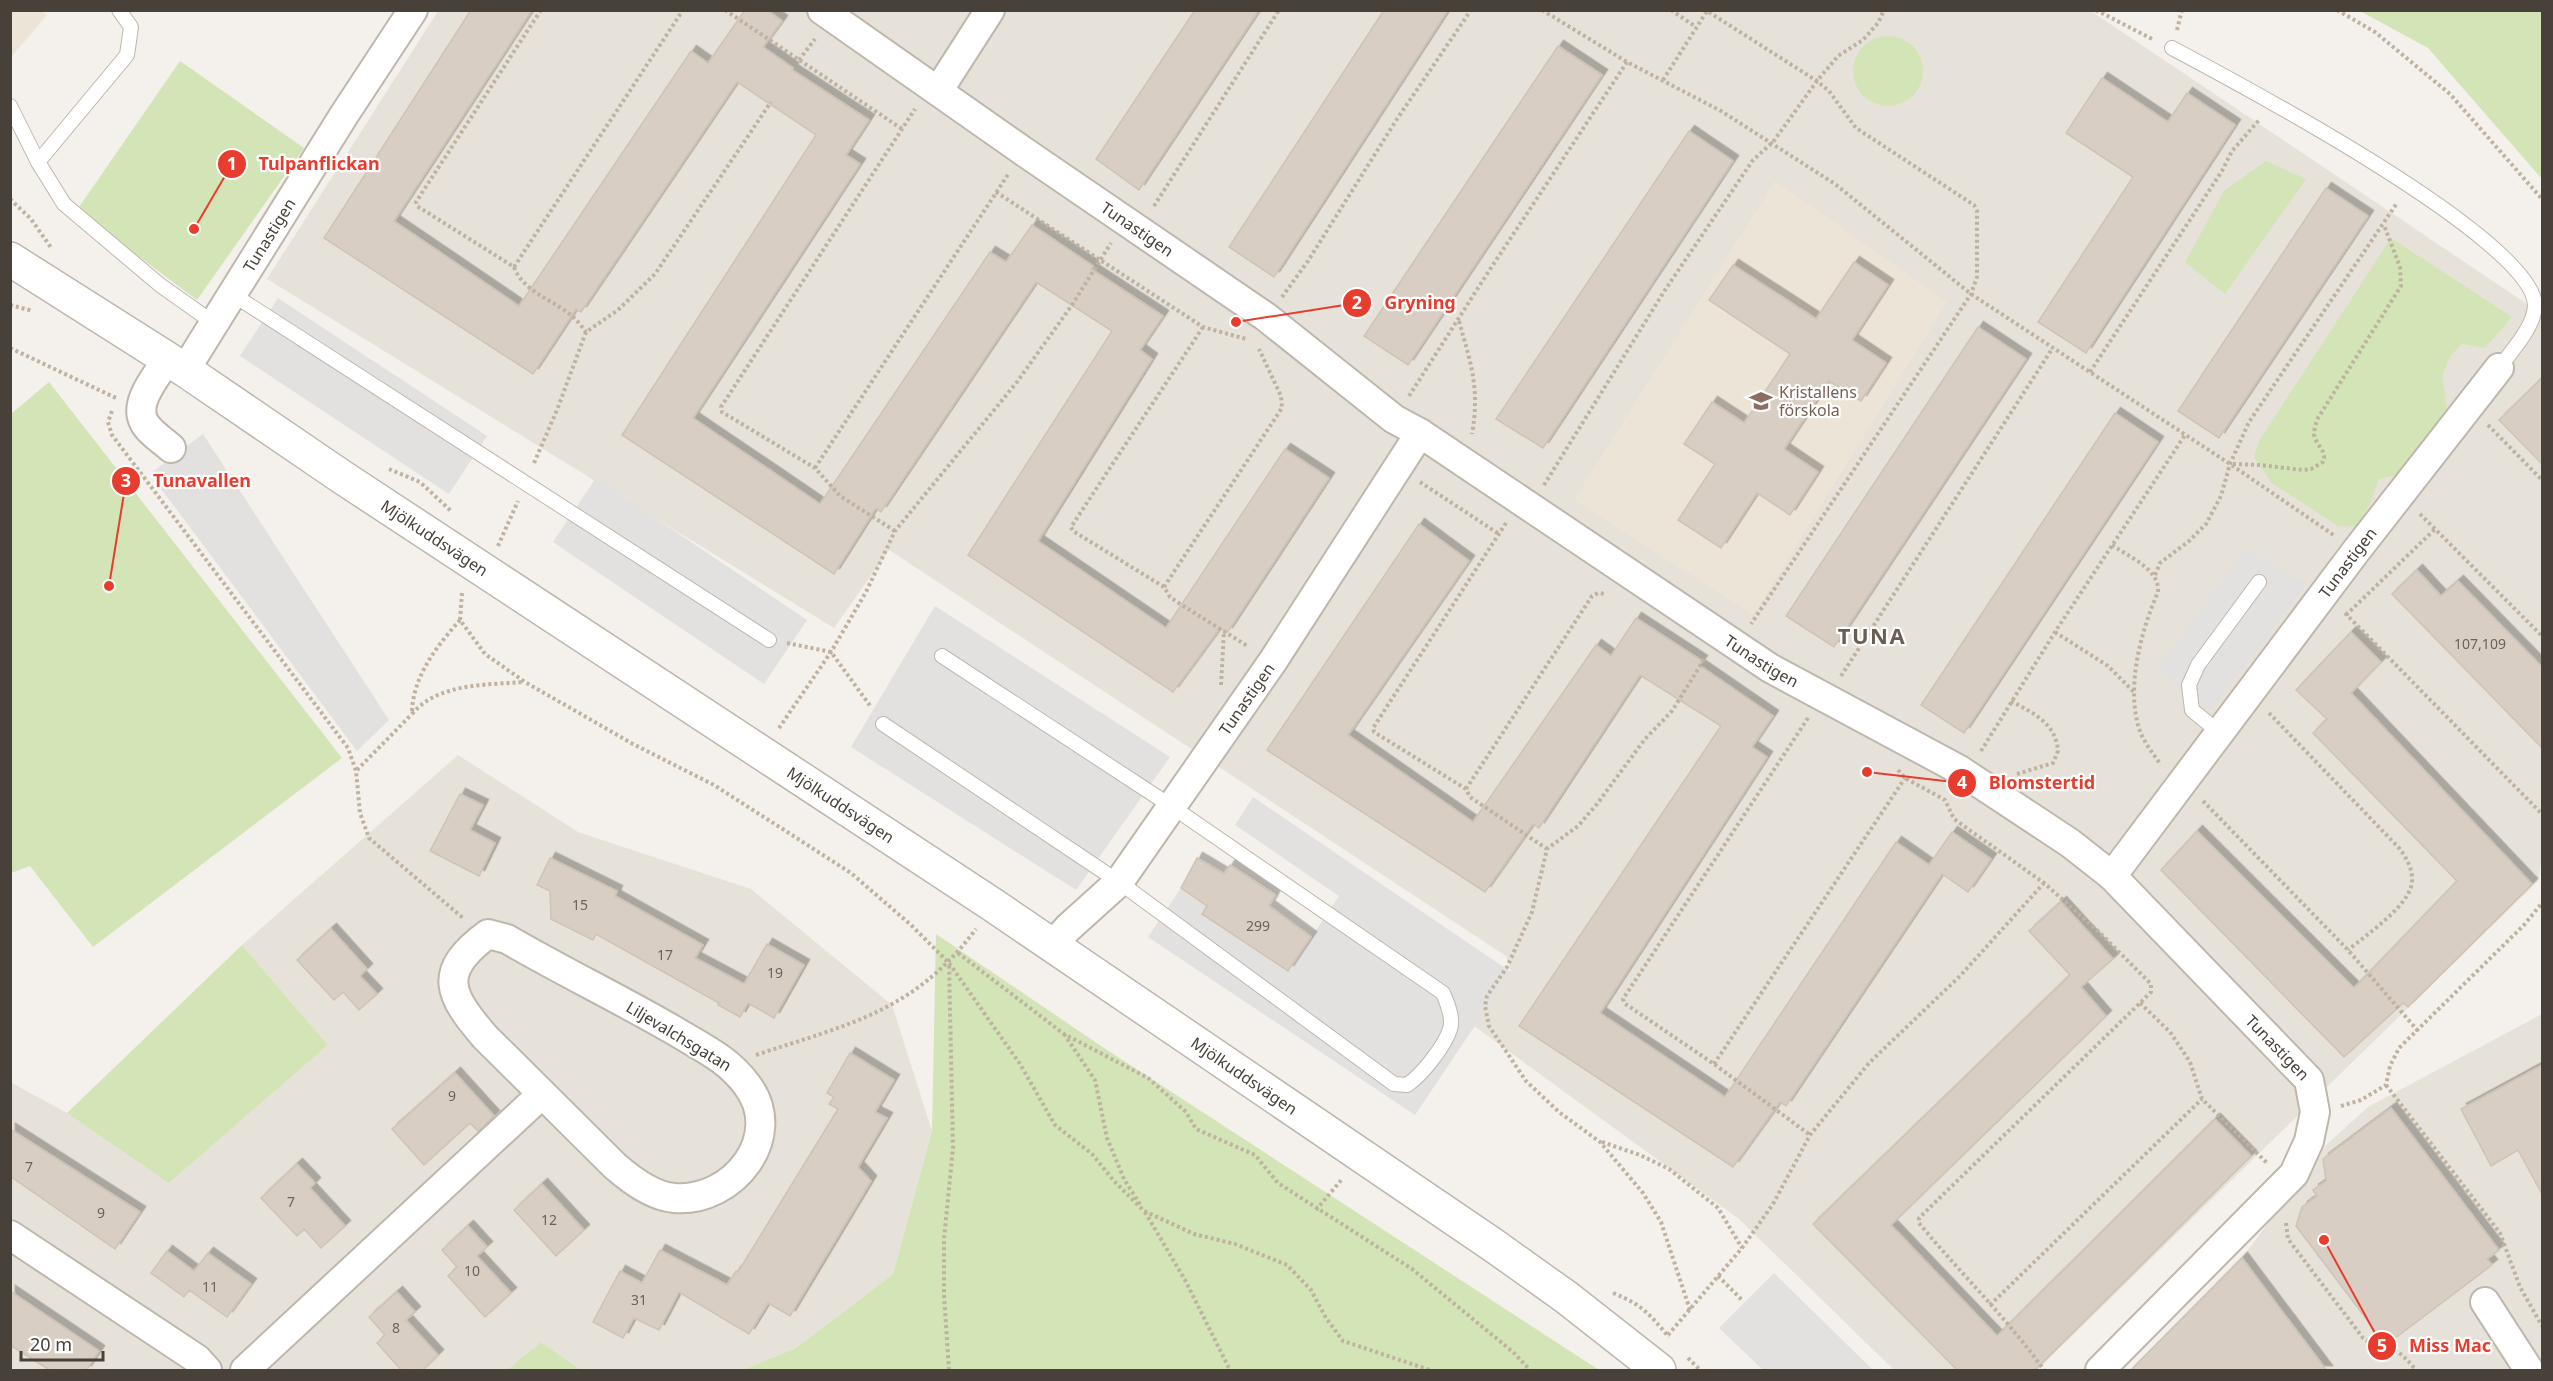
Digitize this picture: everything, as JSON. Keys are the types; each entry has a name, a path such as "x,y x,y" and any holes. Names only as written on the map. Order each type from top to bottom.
{"street":[{"name":"Tunastigen","path":"171,448 142,420 141,410 147,390 215,324 344,115 413,10"},
{"name":"Tunastigen","path":"822,10 1023,151 1125,226 1266,317 1394,419 1420,433 1770,668 1958,769 2070,843 2112,876 2309,1080 2314,1112 2309,1141 2294,1174 2100,1371"},
{"path":"938,91 990,10"},
{"name":"Mjölkuddsvägen","path":"10,259 176,364 342,477 1052,946 1493,1245 1566,1297 1659,1371"},
{"name":"Tunastigen","path":"2112,876 2356,550 2499,368"},
{"name":"Tunastigen","path":"1052,946 1068,927 1119,882 1273,661 1420,433"},
{"name":"Liljevalchsgatan","path":"488,934 507,939 649,1016 730,1064 756,1097 759,1117 753,1156 739,1175 722,1188 699,1196 675,1198 659,1195 632,1181 465,1015 451,985 454,973 474,944 488,934"},
{"path":"245,1371 542,1094"},
{"path":"10,1235 197,1359 207,1371"},
{"path":"2485,1302 2529,1371"}],"lane":[{"path":"38,162 127,55 131,27 119,10"},
{"path":"2172,48 2274,103 2408,185 2482,238 2517,270 2528,285 2535,305 2526,333 2499,368"},
{"path":"10,106 38,162 63,204 160,285 215,324"},
{"path":"232,294 525,485 769,640"},
{"path":"2220,733 2192,710 2189,685 2198,665 2259,582"},
{"path":"883,724 1119,882 1395,1084 1407,1085 1421,1076 1451,1029 1450,1011 1443,993 1171,806 942,656"}],"path":[{"path":"541,10 416,202 417,206 514,267 517,275 525,284 572,316 586,332"},
{"path":"514,267 683,10"},
{"path":"725,10 902,129"},
{"path":"773,736 831,652 866,592 895,531 1017,382 1125,226 1144,219 1154,208 1279,10"},
{"path":"1247,339 1308,261 1397,119 1471,10"},
{"path":"1542,10 1627,62 1721,111 1773,142 1835,184 1971,294 2230,464 2356,550"},
{"path":"1671,10 1696,27"},
{"path":"1664,80 1707,10 1817,81 1829,91 1856,128 1974,205 1977,211 1977,277 1971,294 1746,632"},
{"path":"1547,849 1470,797 1466,789 1374,732 1373,728 1500,534 1512,512 1537,495 1671,281 1753,160 1773,142 1838,56 1863,40 1878,23 1884,10"},
{"path":"2096,10 2172,48"},
{"path":"2337,10 2375,32 2450,94 2542,199"},
{"path":"1394,419 1486,274 1627,62"},
{"path":"895,531 840,495 823,480 815,468 722,412 721,407 924,96 938,91"},
{"path":"496,549 557,410 586,332 618,310 655,274 771,102"},
{"path":"2090,372 2222,171 2232,151 2274,103"},
{"path":"815,468 1023,151"},
{"path":"2155,575 2160,563 2189,541 2206,524 2221,496 2230,464 2249,422 2408,185"},
{"path":"996,192 1203,327 1247,339 1263,355 1281,396 1282,408 1164,587"},
{"path":"10,199 31,219 49,243 56,258"},
{"path":"2230,464 2312,470 2323,462 2324,453 2314,432 2318,418 2401,286 2400,267 2384,224"},
{"path":"1458,321 1475,377 1477,399 1471,439"},
{"path":"1203,327 1071,527 1072,531 1164,587 1170,597 1273,661"},
{"path":"10,348 119,399 110,415 109,429 112,435 348,748 356,771 360,813 369,838 468,922 488,934"},
{"path":"1838,681 2052,349"},
{"path":"2486,422 2542,480"},
{"path":"1975,761 2055,632 2185,435"},
{"path":"1399,468 1500,534"},
{"path":"2415,509 2542,636"},
{"path":"2346,615 2435,529"},
{"path":"2112,545 2155,575 2159,585 2143,639 2134,692 2138,724 2144,741 2164,769 2183,783 2348,950 2418,1030"},
{"path":"412,714 419,682 427,661 460,620 463,583"},
{"path":"1466,789 1592,596 1605,593 1615,600"},
{"path":"2340,608 2542,814"},
{"path":"460,620 485,654 525,682 633,744 714,785 851,873 912,925 949,963 1020,1064 1055,1125 1092,1154 1114,1181 1144,1211 1194,1234 1235,1244 1287,1265 1311,1290 1326,1318 1343,1341 1430,1371"},
{"path":"1224,632 1218,714 1226,728"},
{"path":"2055,632 2108,666 2134,692"},
{"path":"769,640 831,652 883,724"},
{"path":"1695,652 1715,664"},
{"path":"1690,1310 1661,1222 1643,1193 1600,1142 1559,1112 1526,1081 1497,1040 1486,1016 1487,996 1507,967 1532,912 1547,849 1578,826 1597,804 1646,739 1672,711 1705,658"},
{"path":"356,771 423,701 468,687 525,682"},
{"path":"2011,701 2043,719 2050,729 2058,751 2053,763 2012,775"},
{"path":"2265,710 2400,849 2409,863 2412,885 2406,899 2348,950"},
{"path":"1800,717 1818,721"},
{"path":"1808,718 1623,999 1624,1003 1714,1064 1810,1135"},
{"path":"1891,765 1905,778 1945,800 1954,819 2044,883 2099,932 2151,984 2151,992 1919,1218 1919,1223 2025,1343 2044,1371"},
{"path":"1714,1064 1905,778"},
{"path":"1668,1335 1742,1248 1773,1204 1810,1135 1869,1063 1960,976 2044,883"},
{"path":"2314,1112 2361,1100 2386,1085 2390,1066 2399,1048 2524,925 2542,903"},
{"path":"730,1064 872,1016 917,991 949,963 978,927"},
{"path":"958,953 1064,1034 1148,1078 1185,1112 1196,1129 1255,1155 1278,1183 1316,1210 1412,1269 1513,1352 1530,1371"},
{"path":"949,963 953,1148 944,1239 944,1295 949,1371"},
{"path":"2140,1003 2170,1032 2190,1062 2202,1099 2273,1169"},
{"path":"1064,1034 1095,1080 1110,1146 1124,1179 1185,1280 1230,1371"},
{"path":"2386,1085 2499,1233 2520,1287 2542,1326"},
{"path":"1990,1305 2202,1099"},
{"path":"1600,1142 1640,1155 1670,1169 1718,1208 1742,1248"},
{"path":"1316,1210 1347,1172"},
{"path":"2286,1220 2288,1239 2363,1338 2368,1342 2391,1348 2403,1356 2416,1371"},
{"path":"1718,1276 1743,1301"}],"shaded area":[{"path":"11,10 41,11 47,15 11,57"},
{"path":"438,11 2091,11 2542,314 2542,857 2538,881 2037,1370 1894,1370 1739,1219 1474,1026 1511,972 1506,956 889,550 834,628 267,279"},
{"name":"Kristallens förskola","path":"1775,181 1947,302 1753,615 1574,500"},
{"path":"278,298 487,436 449,494 240,356"},
{"path":"203,434 389,720 357,751 150,474"},
{"path":"596,478 807,620 764,684 553,542"},
{"path":"2245,548 2308,584 2210,711 2156,670"},
{"path":"935,606 1170,757 1076,890 851,747"},
{"path":"458,755 578,832 751,889 892,1005 932,1131 893,1274 796,1348 743,1370 581,1370 541,1342 507,1370 11,1370 10,1082 67,1113 170,1182 328,1045 242,945"},
{"path":"1253,797 1511,972 1415,1115 1148,937 1181,888 1207,906 1203,914 1289,971 1339,896 1235,825"},
{"path":"2542,1014 2542,1370 2327,1370 2242,1258 2326,1145 2368,1107"},
{"path":"1774,1273 1873,1370 1763,1370 1719,1328"}],"green space":[{"path":"2360,11 2542,11 2542,179 2428,48"},
{"path":"1888,36 1901,39 1913,46 1920,58 1923,71 1920,84 1913,96 1901,103 1888,106 1875,103 1863,96 1856,84 1853,71 1856,58 1863,46 1875,39"},
{"path":"180,61 304,148 197,300 77,210"},
{"path":"2266,161 2306,179 2225,294 2185,262 2224,191"},
{"path":"2391,238 2512,317 2485,348 2462,344 2450,356 2442,376 2447,409 2406,473 2379,479 2370,504 2357,527 2338,526 2272,483 2254,457 2259,441"},
{"path":"49,382 342,758 93,947 30,866 11,873 11,414"},
{"path":"936,934 1104,1048 1599,1370 743,1370 796,1348 893,1274 932,1131"},
{"path":"242,945 328,1045 169,1183 67,1113"},
{"path":"541,1342 581,1370 507,1370"}],"building":[{"path":"471,10 532,10 394,221 519,306 691,51 708,63 745,10 767,10 782,21 763,47 793,68 792,70 869,120 846,155 860,164 693,418 820,504 990,252 1006,262 1032,225 1093,266 1091,269 1163,316 1140,350 1152,359 1038,541 1166,628 1285,449 1329,478 1227,633 1220,628 1173,692 968,555 1112,331 1036,282 881,512 876,508 834,574 622,435 816,135 737,82 581,312 576,309 533,374 324,238"},
{"path":"1195,10 1259,10 1139,190 1096,159"},
{"path":"1384,10 1448,10 1274,277 1229,247"},
{"path":"1558,46 1602,75 1408,365 1364,336"},
{"path":"2102,78 2168,122 2187,93 2235,125 2086,353 2038,322 2133,177 2066,133"},
{"path":"1689,131 1733,161 1543,448 1496,419"},
{"path":"2326,188 2368,216 2219,438 2178,411"},
{"path":"1854,262 1888,285 1852,340 1886,363 1861,401 1829,381 1784,449 1818,472 1790,515 1757,493 1721,548 1678,520 1715,464 1684,444 1712,402 1744,423 1790,354 1709,300 1733,265 1816,319"},
{"path":"1978,327 2026,359 1834,647 1786,616"},
{"path":"2542,378 2542,464 2499,420"},
{"path":"2115,413 2158,442 1964,733 1921,705"},
{"path":"1419,524 1469,561 1348,735 1473,822 1596,645 1611,656 1636,618 1702,661 1699,665 1773,716 1752,747 1767,757 1600,1013 1725,1097 1896,842 1929,865 1952,832 1991,859 1968,892 1942,874 1786,1106 1780,1102 1733,1167 1519,1026 1721,726 1640,675 1539,828 1533,824 1485,892 1267,750"},
{"path":"2417,570 2441,596 2458,581 2542,667 2542,748 2392,594"},
{"path":"2351,632 2381,662 2351,693 2532,884 2408,1007 2403,1003 2344,1057 2161,870 2197,831 2354,988 2457,881 2313,733 2327,719 2296,690"},
{"path":"460,794 483,805 470,830 495,843 479,876 430,851"},
{"path":"550,858 617,891 615,896 703,945 695,958 744,984 767,944 804,965 774,1018 748,1003 740,1017 596,934 593,940 551,919 550,891 537,885"},
{"path":"1197,858 1224,874 1230,865 1275,895 1269,906 1311,937 1288,971 1202,914 1207,906 1181,888"},
{"path":"2061,902 2113,959 2081,987 2106,1016 1891,1225 1997,1336 2215,1119 2251,1156 2034,1371 1958,1371 1813,1224 2070,975 2029,931"},
{"path":"331,929 367,969 360,976 377,994 359,1010 343,992 334,1000 297,960"},
{"path":"850,1053 894,1080 875,1112 887,1118 858,1167 871,1181 790,1316 768,1303 749,1334 679,1292 659,1330 634,1318 623,1338 593,1322 620,1271 642,1283 660,1250 727,1285 736,1271 738,1272 838,1109 829,1104 834,1097 827,1093"},
{"path":"2542,1065 2542,1194 2518,1150 2491,1166 2461,1109"},
{"path":"455,1073 494,1116 478,1131 470,1123 424,1165 392,1129"},
{"path":"2391,1108 2499,1250 2487,1259 2492,1265 2386,1345 2296,1226 2302,1207 2317,1196 2313,1190 2326,1181 2323,1159"},
{"path":"10,1129 140,1212 115,1249 10,1176"},
{"path":"297,1164 315,1183 310,1188 345,1226 321,1248 304,1229 297,1236 261,1198"},
{"path":"542,1184 584,1230 556,1256 514,1210"},
{"path":"468,1226 487,1247 477,1256 511,1293 485,1317 448,1276 457,1267 442,1250"},
{"path":"167,1251 194,1271 208,1253 251,1284 227,1317 189,1290 184,1297 151,1273"},
{"path":"2242,1258 2327,1371 2130,1371"},
{"path":"10,1291 99,1351 86,1371 51,1371 10,1345"},
{"path":"397,1292 415,1312 406,1320 438,1355 422,1371 402,1371 377,1343 385,1335 369,1317"}],"place":[{"name":"Tulpanflickan","path":"194,229"},
{"name":"Gryning","path":"1236,322"},
{"name":"Kristallens förskola","path":"1761,401"},
{"name":"Tunavallen","path":"109,586"},
{"name":"Blomstertid","path":"1867,772"},
{"name":"Miss Mac","path":"2324,1240"}],"district":[{"name":"TUNA","path":"1872,636"}]}
